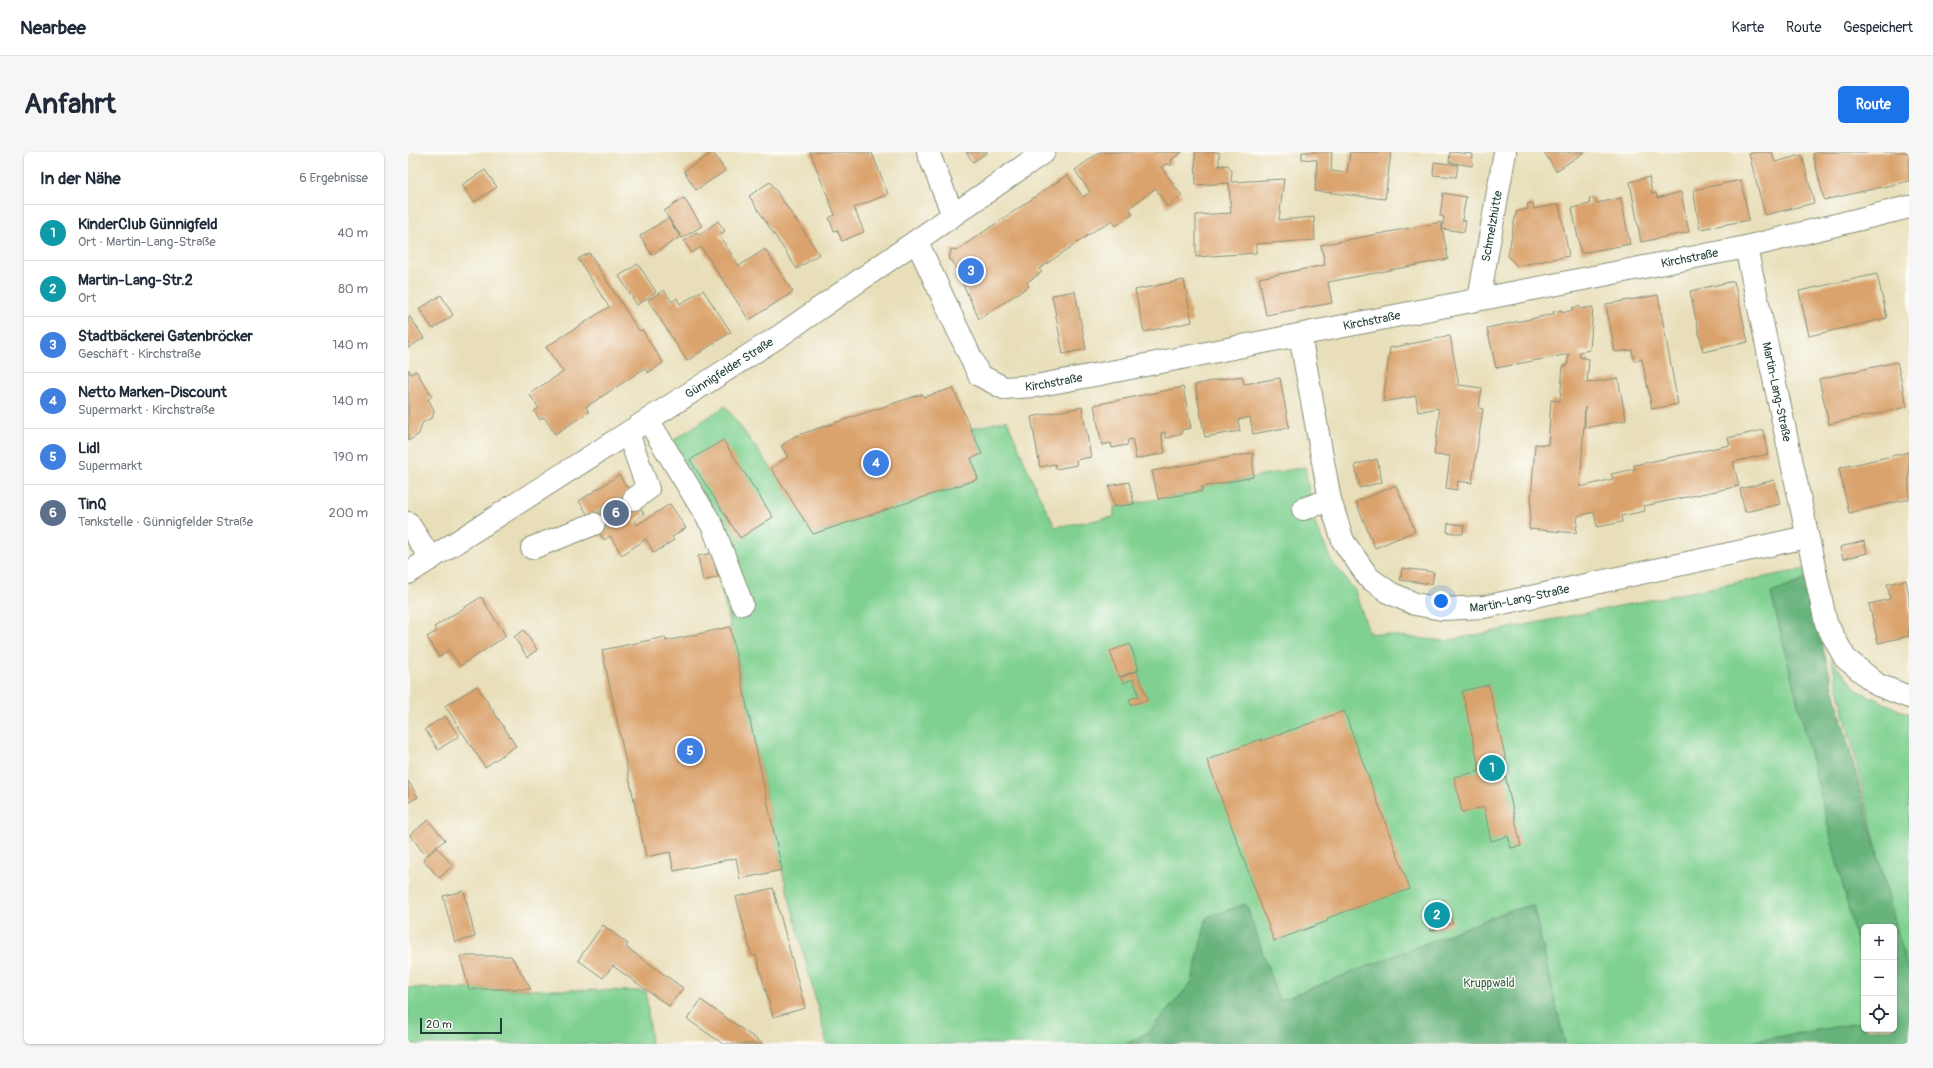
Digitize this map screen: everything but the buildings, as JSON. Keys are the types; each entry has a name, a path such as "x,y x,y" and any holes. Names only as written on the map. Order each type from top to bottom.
{"street":[{"path":"928,152 953,215"},
{"name":"Günnigfelder Straße","path":"408,573 781,335 917,242 953,215 1044,152"},
{"name":"Schmelzhütte","path":"1479,299 1505,152"},
{"name":"Kirchstraße","path":"917,242 979,375 1004,388 1035,386 1746,247 1909,207"},
{"name":"Martin-Lang-Straße","path":"1746,247 1826,623 1845,658 1878,685 1909,697"},
{"name":"Martin-Lang-Straße","path":"1300,335 1330,500 1343,541 1369,578 1390,593 1415,604 1442,610 1484,607 1807,537"},
{"path":"648,420 713,527 742,604"},
{"path":"628,433 648,489 634,499"},
{"path":"1303,509 1330,500"},
{"path":"408,523 431,559"},
{"path":"532,548 594,524"}],"green space":[{"path":"725,406 771,468 813,534 978,479 971,458 982,454 971,429 1007,420 1036,489 1055,527 1114,517 1114,507 1202,491 1202,487 1305,467 1314,521 1331,560 1355,591 1369,633 1445,641 1805,569 1805,580 1771,593 1861,960 1861,1023 1737,1044 1565,1044 1533,905 1508,911 1279,1001 1246,904 1207,917 1192,982 1149,1032 1126,1044 827,1044 782,870 708,531 656,452"},
{"path":"1805,580 1896,924 1861,924 1861,960 1771,593"},
{"path":"1831,659 1857,690 1901,711 1909,713 1909,969 1906,969 1897,932 1897,924 1895,924"},
{"name":"Kruppwald","path":"1246,904 1279,1001 1508,911 1533,905 1565,1044 1126,1044 1149,1032 1192,982 1207,917"},
{"path":"1897,929 1907,967 1909,967 1909,1044 1737,1044 1861,1023 1861,1032 1897,1032"},
{"path":"408,988 646,991 651,1044 408,1044"}],"tunnel":[{"path":"594,524 634,499"}],"place":[{"name":"Stadtbäckerei Gatenbröcker","path":"971,271"},
{"name":"Netto Marken-Discount","path":"876,463"},
{"name":"TinQ","path":"616,513"},
{"name":"Lidl","path":"690,751"},
{"name":"KinderClub Günnigfeld","path":"1492,768"},
{"name":"Martin-Lang-Str.2","path":"1437,915"}]}
